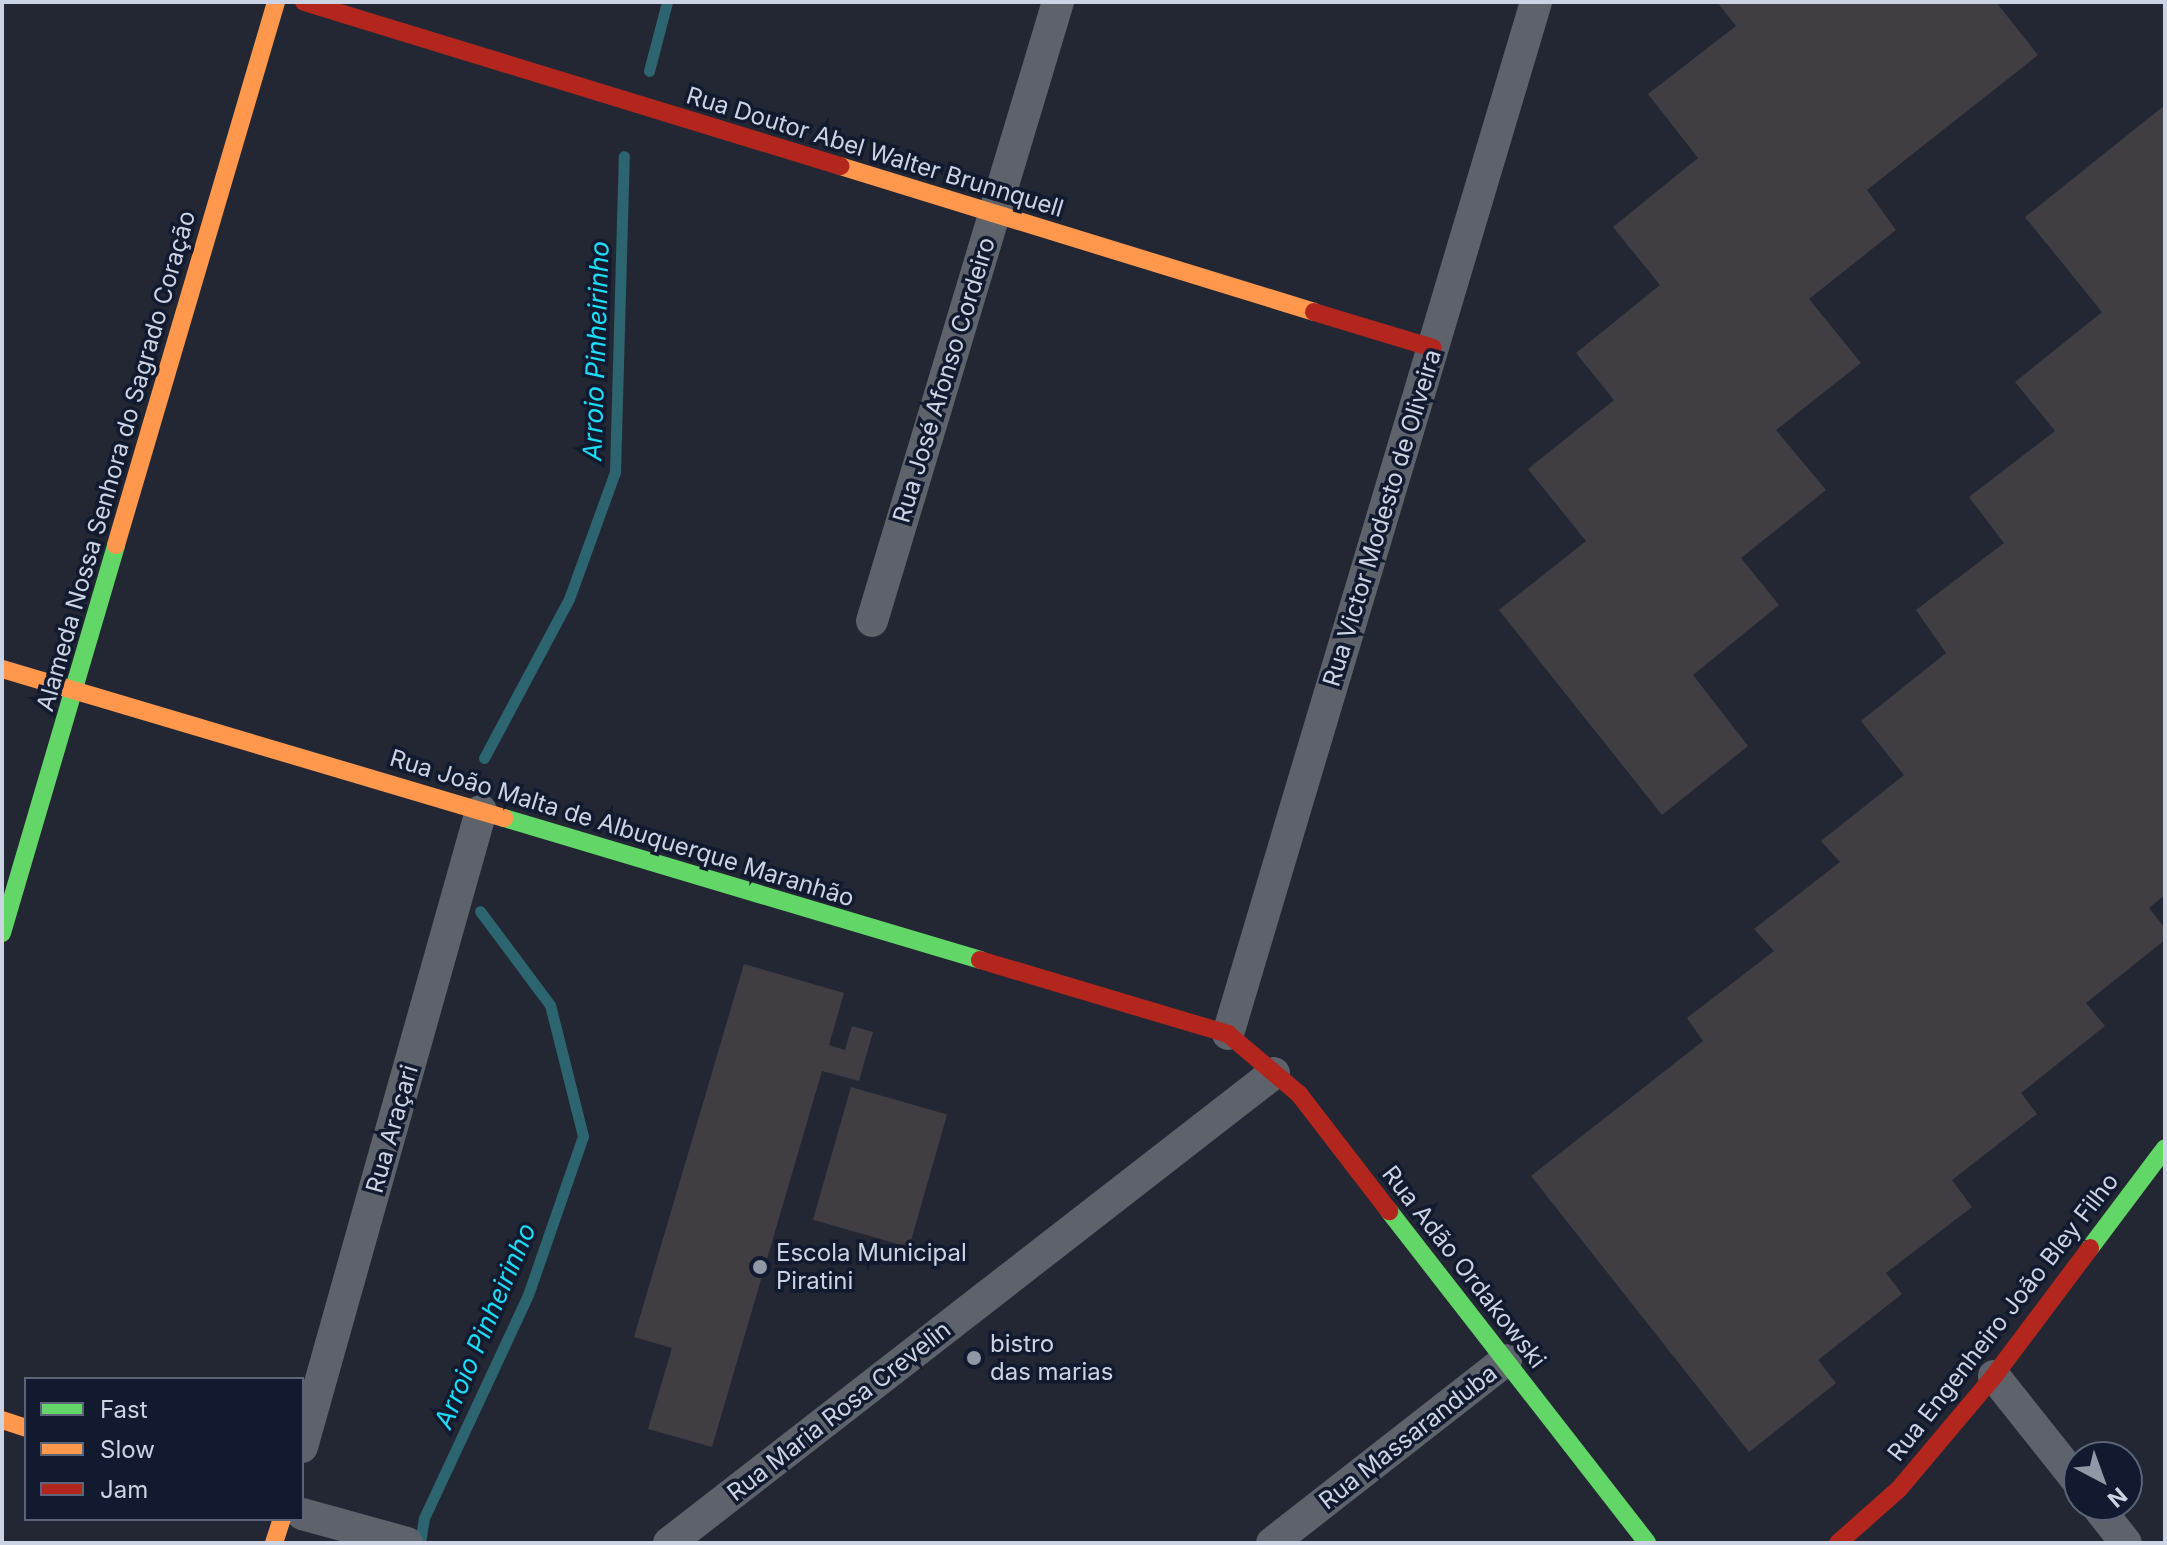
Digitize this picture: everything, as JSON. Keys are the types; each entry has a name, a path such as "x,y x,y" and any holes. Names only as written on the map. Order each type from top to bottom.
{"street":[{"name":"Alameda Nossa Senhora do Sagrado Coração","path":"2,933 276,2"},
{"name":"Rua Doutor Abel Walter Brunnquell","path":"304,2 1433,348"},
{"name":"Rua José Afonso Cordeiro","path":"872,621 1058,2"},
{"name":"Rua Victor Modesto de Oliveira","path":"1228,1034 1536,2"},
{"name":"Rua João Malta de Albuquerque Maranhão","path":"2,669 1228,1034"},
{"name":"Rua Araçari","path":"304,1440 481,811"},
{"name":"Rua Adão Ordakowski","path":"1228,1034 1299,1094 1647,1543"},
{"name":"Rua Maria Rosa Crevelin","path":"669,1543 1274,1073"},
{"name":"Rua Engenheiro João Bley Filho","path":"1838,1543 1899,1489 1994,1376 2165,1148"},
{"name":"Rua Massaranduba","path":"1272,1543 1506,1360"},
{"path":"1994,1376 2063,1463"},
{"path":"2,1420 24,1427"},
{"path":"304,1515 401,1541"},
{"path":"274,1543 281,1521"},
{"path":"2109,1521 2126,1543"}],"building":[{"path":"1717,2 1996,2 2038,55 1867,190 1896,230 1809,299 1861,363 1776,430 1826,490 1741,558 1779,605 1693,675 1748,746 1662,815 1499,610 1586,541 1528,469 1614,400 1576,353 1660,285 1613,227 1698,158 1648,94 1736,26"},
{"path":"2165,105 2165,895 2149,908 2165,928 2165,940 2086,1003 2105,1026 2021,1093 2037,1114 1952,1180 1972,1207 1886,1273 1902,1294 1818,1360 1836,1383 1749,1452 1531,1176 1703,1041 1687,1018 1774,951 1754,929 1840,862 1821,841 1904,775 1861,721 1946,653 1916,610 2004,543 1969,497 2055,431 2015,382 2102,312 2025,217"},
{"path":"744,964 844,993 829,1045 845,1050 852,1026 873,1032 859,1081 822,1071 712,1447 648,1429 672,1348 634,1337"},
{"path":"851,1087 947,1115 909,1247 813,1220"}],"waterway":[{"name":"Arroio Pinheirinho","path":"649,71 667,2"},
{"name":"Arroio Pinheirinho","path":"484,758 569,599 615,472 624,156"},
{"name":"Arroio Pinheirinho","path":"420,1543 424,1518 528,1295 583,1136 550,1005 480,911"}],"traffic: fast":[{"path":"2,933 116,545"},
{"path":"504,818 980,960"},
{"path":"2090,1248 2165,1148"},
{"path":"1389,1211 1647,1543"}],"traffic: slow":[{"path":"116,545 276,2"},
{"path":"840,166 1314,312"},
{"path":"2,669 504,818"},
{"path":"2,1420 24,1427"},
{"path":"274,1543 281,1521"}],"traffic: jam":[{"path":"304,2 840,166"},
{"path":"1314,312 1433,348"},
{"path":"980,960 1228,1034 1299,1094 1389,1211"},
{"path":"1838,1543 1899,1489 1994,1376 2090,1248"}],"place":[{"name":"Escola Municipal Piratini","path":"760,1267"},
{"name":"bistro das marias","path":"974,1358"}]}
